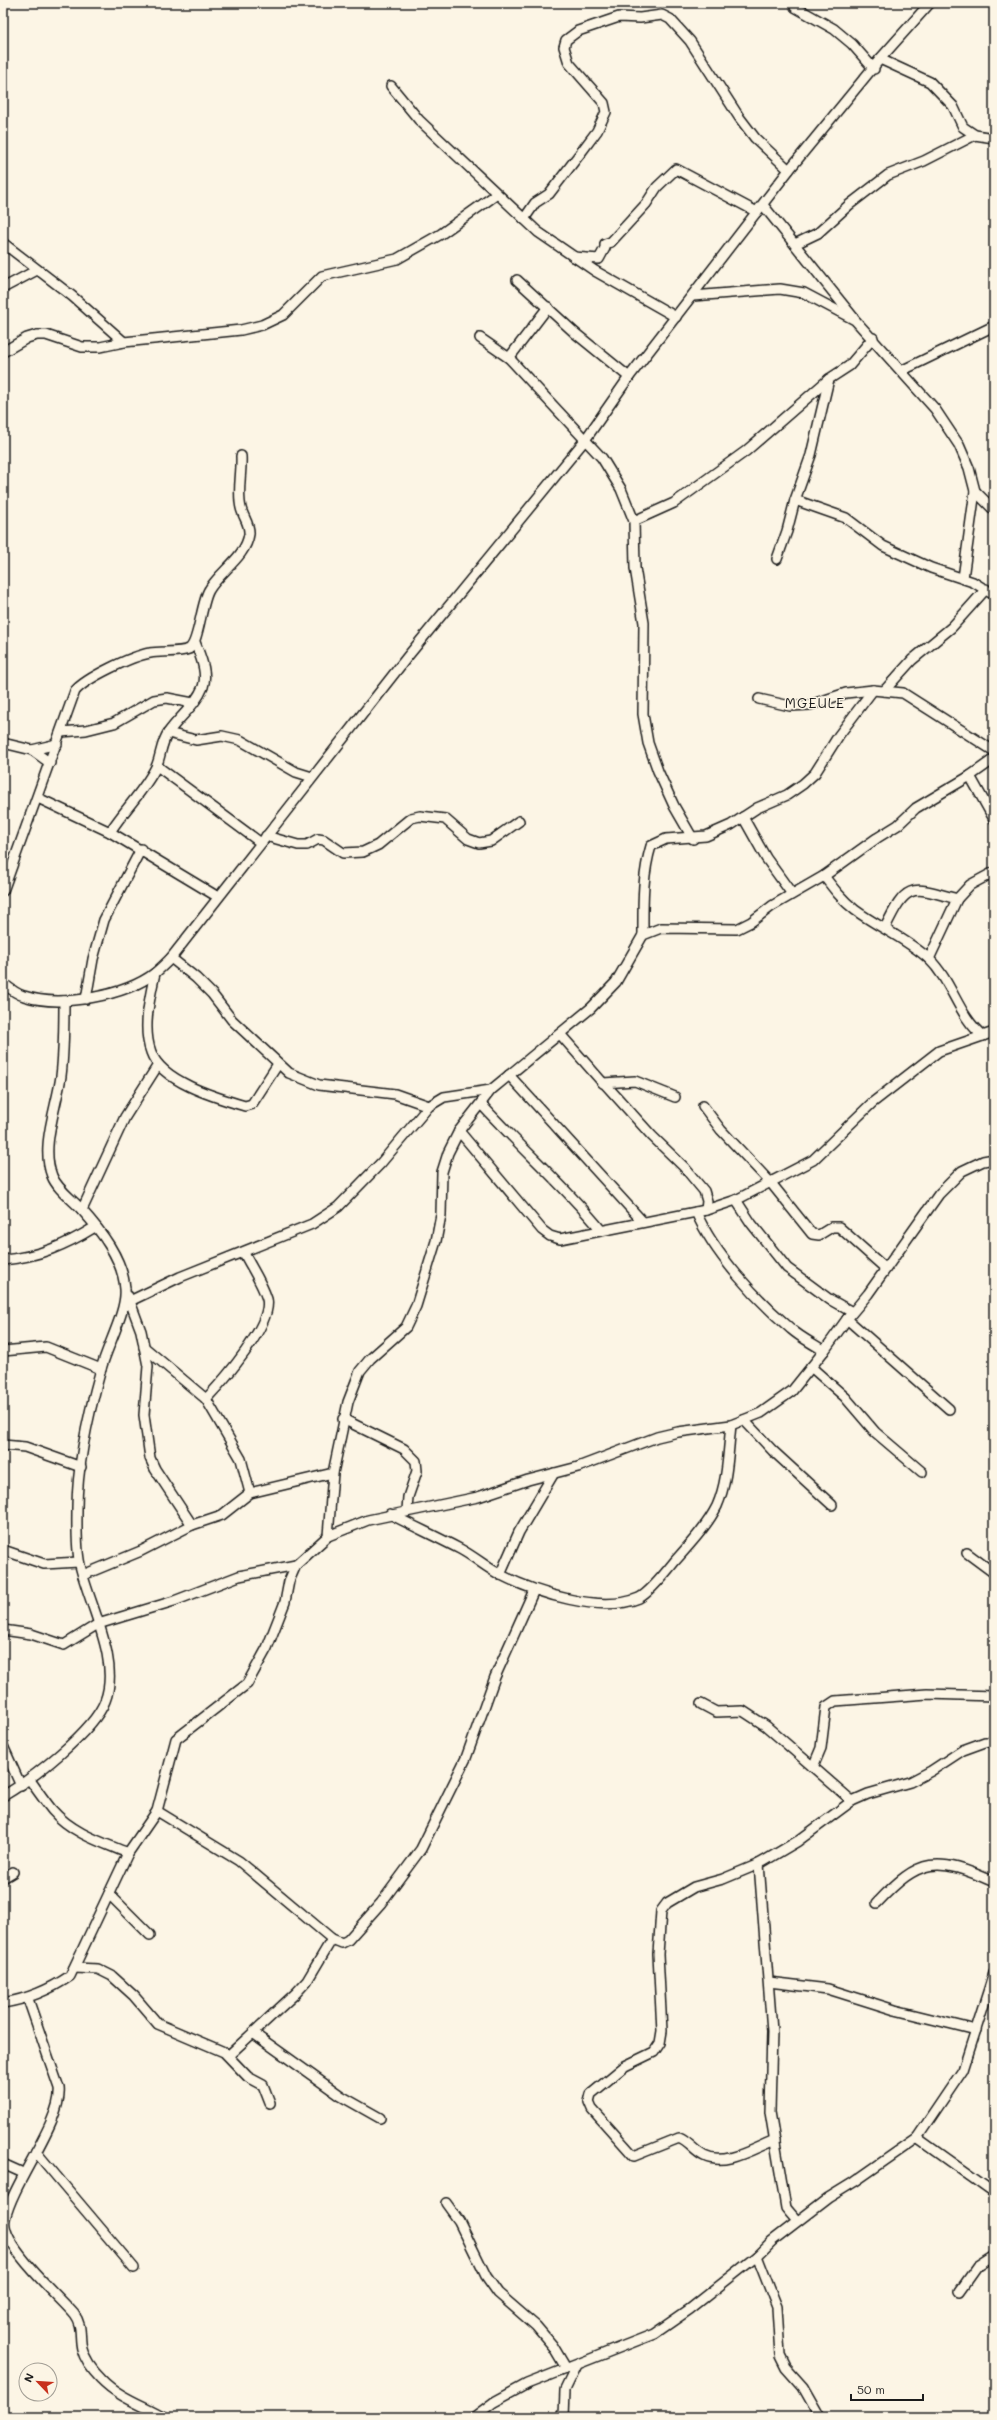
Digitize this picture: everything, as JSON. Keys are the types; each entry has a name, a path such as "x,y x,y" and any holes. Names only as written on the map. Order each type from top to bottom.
{"street":[{"path":"3,983 23,996 64,1001 86,999 130,987 155,973 171,958 312,777 585,440 629,378 789,170 880,59 930,3"},
{"path":"795,7 834,29 852,44 874,68"},
{"path":"524,219 535,203 548,194 586,146 597,131 606,112 604,103 570,63 564,46 566,40 578,31 620,17 640,18 662,15 675,23 690,41 751,133 789,170"},
{"path":"880,59 930,82 954,106 963,127 975,135 994,138"},
{"path":"391,86 419,120 538,232 573,257 676,317"},
{"path":"795,244 818,233 849,205 888,175 924,161 975,135"},
{"path":"573,257 599,259 605,248 605,244 611,242 646,204 657,187 676,169 760,208 795,244 855,320 873,338 934,409 959,445 969,468 975,491 963,578"},
{"path":"3,352 27,338 37,335 46,335 82,347 100,347 124,342 241,330 262,325 283,315 322,276 397,259 440,234 496,194"},
{"path":"3,243 72,296 124,342"},
{"path":"3,288 37,270"},
{"path":"516,280 548,307 575,333 629,378"},
{"path":"693,296 780,289 804,293 855,320"},
{"path":"508,358 548,307"},
{"path":"901,371 994,326"},
{"path":"480,338 508,358 602,458 621,489 634,521 635,568 644,623 643,714 647,736 658,771 674,806 693,838"},
{"path":"634,521 674,503 739,455 829,379 849,366 873,338"},
{"path":"778,559 795,500 811,455 829,379"},
{"path":"3,891 38,798 75,690 92,676 148,653 184,651 191,648 195,642 202,608 209,590 227,570 246,542 249,534 249,526 241,508 241,456"},
{"path":"975,491 994,510"},
{"path":"795,500 846,518 883,546 931,568 963,578 986,589 994,595"},
{"path":"884,691 912,660 952,627 986,589"},
{"path":"110,832 124,810 146,784 157,766 168,733 193,703 203,687 203,663 195,642"},
{"path":"328,1536 333,1473 343,1419 348,1402 360,1371 370,1359 406,1327 416,1306 438,1234 441,1215 442,1172 448,1153 459,1131 491,1090 591,1008 616,982 643,935 644,876 646,858 651,846 666,839 706,836 787,795 815,773 839,735 873,690"},
{"path":"759,699 790,706 810,705 846,692 873,690 903,693 994,751"},
{"path":"61,732 86,730 114,723 154,700 167,698 193,703"},
{"path":"168,733 196,740 222,736 240,740 296,772 312,777"},
{"path":"3,743 32,750 50,763"},
{"path":"32,750 57,744"},
{"path":"643,935 661,928 737,929 792,894 824,876 877,838 898,825 916,808 970,776 994,759"},
{"path":"157,766 263,839 298,845 307,845 318,839 324,840 342,853 363,852 378,845 411,818 420,816 445,820 468,839 478,843 491,841 519,821"},
{"path":"970,776 994,819"},
{"path":"38,798 110,832 141,849 218,897"},
{"path":"743,817 766,858 792,894"},
{"path":"86,999 93,959 104,920 141,849"},
{"path":"929,959 957,900 970,885 994,872"},
{"path":"824,876 839,896 855,910 885,928 929,959 947,982 972,1027 983,1036"},
{"path":"885,928 900,901 914,890 923,890 957,900"},
{"path":"171,958 196,978 212,994 232,1020 288,1073 319,1085 395,1094 429,1106"},
{"path":"155,973 148,1008 148,1035 151,1052 158,1065 185,1084 245,1106 252,1104 278,1064"},
{"path":"64,1001 64,1040 49,1145 50,1165 53,1178 82,1210 118,1261 126,1291 141,1331 148,1366 144,1415 150,1458 155,1469 192,1525"},
{"path":"459,1131 528,1214 550,1236 560,1239 706,1210 736,1200 813,1160 872,1103 939,1051 994,1032"},
{"path":"560,1034 597,1078 605,1084 652,1136 684,1167 704,1191 707,1201 706,1210"},
{"path":"82,1210 124,1117 158,1065"},
{"path":"509,1075 643,1222"},
{"path":"605,1084 624,1080 635,1081 675,1097"},
{"path":"130,1301 180,1277 244,1253 312,1224 338,1207 381,1163 429,1106 444,1097 491,1090"},
{"path":"481,1104 517,1144 576,1200 601,1230"},
{"path":"703,1106 721,1130 771,1182 812,1234 819,1235 832,1227 839,1227 886,1268"},
{"path":"3,2003 28,1999 53,1987 70,1976 128,1853 157,1811 176,1739 247,1684 269,1641 285,1602 296,1565 328,1536 368,1520 407,1510 478,1496 578,1467 657,1437 678,1432 732,1425 761,1413 792,1390 811,1367 850,1315 868,1294 917,1222 950,1181 968,1168 983,1161 994,1160"},
{"path":"736,1200 751,1223 787,1268 850,1315 949,1409"},
{"path":"696,1212 708,1237 762,1302 792,1330 824,1351"},
{"path":"3,1260 46,1252 68,1244 95,1227"},
{"path":"206,1399 226,1378 242,1355 267,1312 267,1300 244,1253"},
{"path":"3,1796 30,1780 94,1720 105,1702 111,1680 110,1662 79,1562 77,1506 81,1467 101,1369 122,1308 126,1291"},
{"path":"3,1351 46,1347 101,1369"},
{"path":"144,1347 206,1399 241,1459 250,1493"},
{"path":"811,1367 845,1397 875,1432 922,1472"},
{"path":"343,1419 404,1449 416,1461 418,1466 408,1496 407,1510"},
{"path":"744,1420 773,1451 832,1505"},
{"path":"390,1514 462,1550 500,1574 534,1590 579,1600 609,1604 625,1603 641,1597 695,1539 717,1506 725,1480 732,1425"},
{"path":"3,1445 25,1446 81,1467"},
{"path":"83,1575 141,1551 192,1525 222,1515 250,1493 333,1473"},
{"path":"500,1574 519,1532 554,1473"},
{"path":"3,1550 44,1564 79,1562"},
{"path":"967,1553 994,1573"},
{"path":"3,1630 31,1634 62,1645 98,1624 174,1601 239,1576 296,1565"},
{"path":"157,1811 239,1861 332,1939 342,1943 354,1936 421,1849 466,1758 495,1676 534,1590"},
{"path":"813,1767 821,1748 826,1707 835,1701 927,1694 994,1696"},
{"path":"701,1704 716,1712 743,1711 766,1726 852,1801"},
{"path":"775,2140 724,2160 706,2157 685,2140 679,2138 634,2156 592,2110 589,2102 591,2094 602,2083 625,2066 654,2052 660,2043 662,2027 658,1954 661,1911 667,1903 681,1893 694,1887 724,1879 759,1864 798,1840 852,1801 868,1794 910,1782 931,1771 963,1750 985,1742 994,1742"},
{"path":"3,1746 21,1786"},
{"path":"30,1780 53,1811 69,1825 85,1836 128,1853"},
{"path":"759,1864 772,2031 770,2112 786,2208 797,2221"},
{"path":"877,1903 899,1880 910,1872 932,1864 956,1867 994,1882"},
{"path":"3,1878 13,1872"},
{"path":"109,1894 150,1935"},
{"path":"229,2055 307,1981 332,1939"},
{"path":"74,1968 98,1969 106,1972 134,1996 160,2026 211,2045 229,2055 248,2077 263,2085 270,2103"},
{"path":"474,2417 494,2402 527,2384 654,2334 757,2256 772,2241 797,2221 828,2198 854,2182 917,2138 963,2070 994,1974"},
{"path":"769,1982 828,1989 895,2010 976,2030"},
{"path":"28,1999 60,2093 53,2114 36,2152 23,2173 6,2215 4,2228 6,2235 40,2279 79,2322 82,2348 86,2360 101,2379 128,2398 164,2417"},
{"path":"253,2033 341,2096 380,2118"},
{"path":"917,2138 994,2193"},
{"path":"36,2152 134,2268"},
{"path":"3,2164 23,2173"},
{"path":"446,2203 459,2221 486,2276 498,2293 536,2326 553,2346 566,2368"},
{"path":"757,2256 777,2307 780,2356 786,2368 802,2387 820,2417"},
{"path":"960,2291 977,2267 994,2256"},
{"path":"564,2417 565,2390 577,2365"}],"district":[{"name":"MGEULE","path":"815,703"}]}
